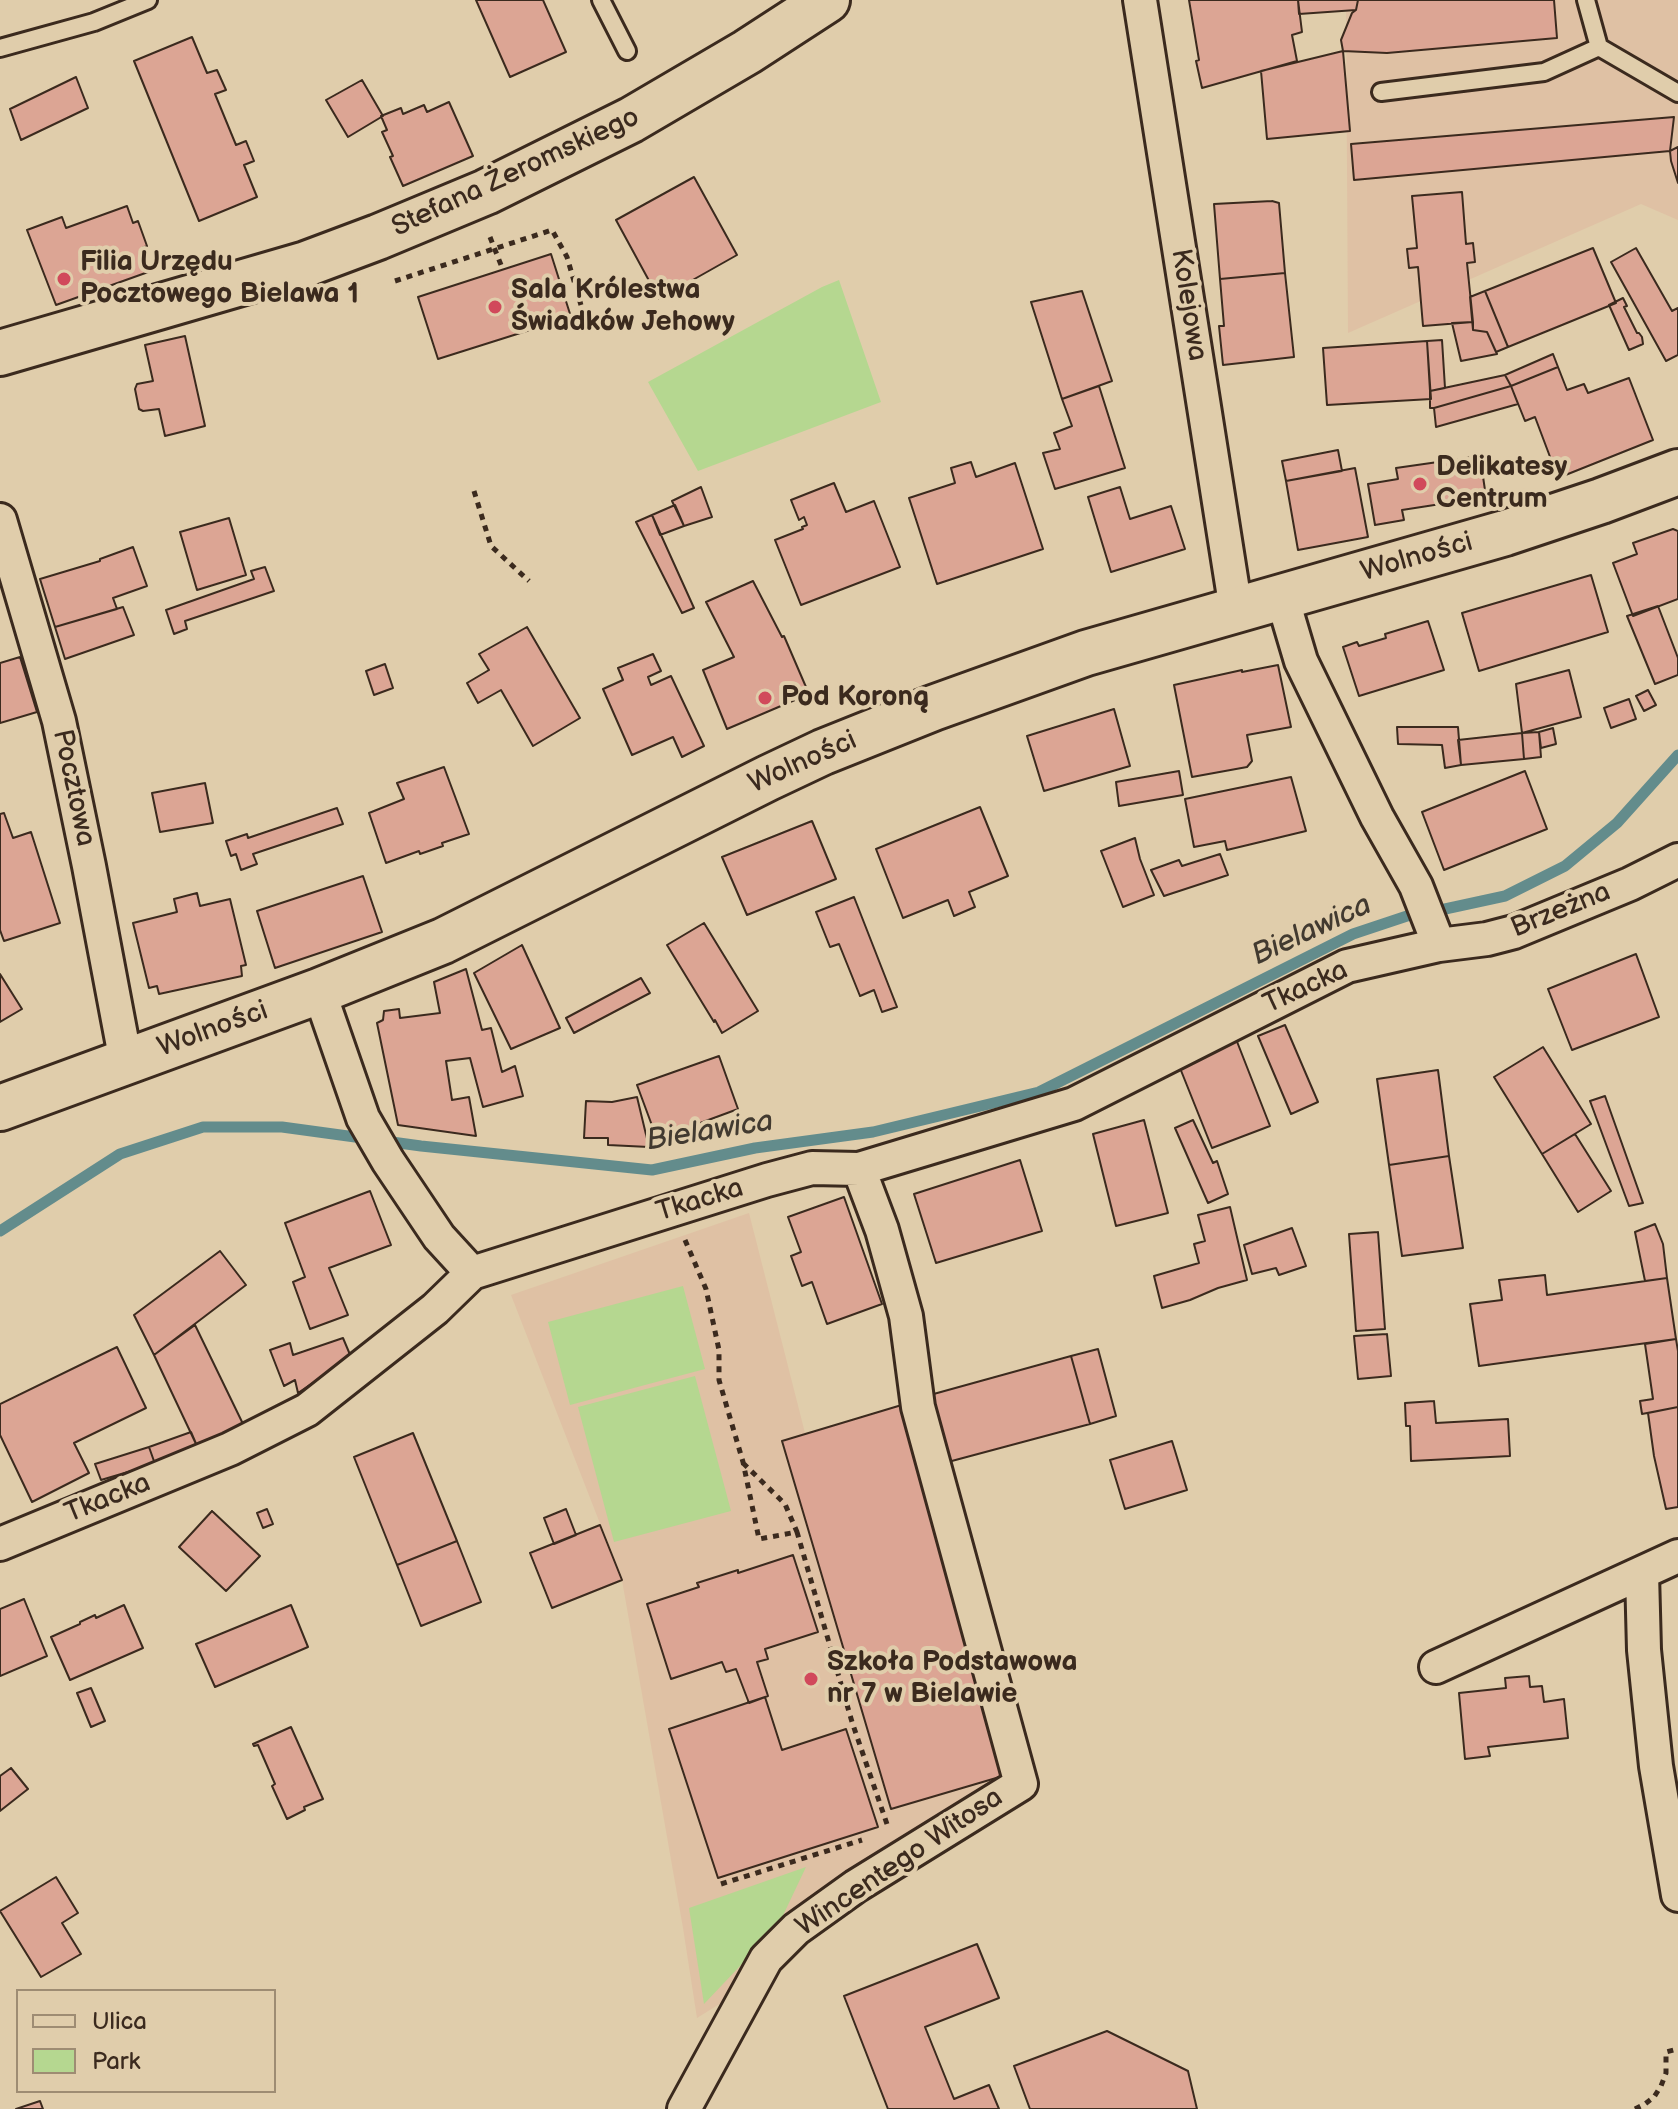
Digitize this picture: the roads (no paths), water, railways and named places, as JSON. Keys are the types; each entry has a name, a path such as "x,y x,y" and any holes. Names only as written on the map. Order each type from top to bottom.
{"street":[{"name":"Stefana Żeromskiego","path":"0,353 306,264 486,192 631,120 747,52 827,0"},
{"name":"Kolejowa","path":"1140,0 1236,610"},
{"name":"Wolności","path":"0,1108 319,991 466,931 823,752 933,708 1086,653 1530,525 1678,472"},
{"name":"Pocztowa","path":"0,520 59,721 126,1062"},
{"path":"1282,597 1301,661 1377,817 1416,886 1439,945"},
{"name":"Brzeżna","path":"1439,945 1514,932 1630,884 1678,860"},
{"name":"Tkacka","path":"2,1537 230,1449 307,1410 435,1309 472,1273 767,1180 812,1168 859,1169 1074,1104 1347,966 1439,945"},
{"path":"319,991 363,1118 439,1237 472,1273"},
{"name":"Wincentego Witosa","path":"684,2109 766,1959 796,1929 856,1886 894,1845 1021,1784 918,1407 906,1316 882,1230 859,1169"},
{"path":"1436,1667 1678,1556"},
{"path":"1642,1573 1644,1650 1656,1766 1678,1895"}],"lane":[{"path":"0,48 94,22 148,0"},
{"path":"601,0 627,51"},
{"path":"1586,0 1599,47 1678,93"},
{"path":"1381,92 1544,72 1599,47"}],"waterway":[{"name":"Bielawica","path":"1445,909 1505,896 1565,866 1617,823 1678,755"},
{"name":"Bielawica","path":"0,1231 120,1154 203,1127 282,1127 421,1146 652,1170 755,1148 873,1132 1039,1092 1353,934 1410,915"}],"place":[{"name":"Filia Urzędu Pocztowego Bielawa 1","path":"64,279"},
{"name":"Sala Królestwa Świadków Jehowy","path":"495,307"},
{"name":"Delikatesy Centrum","path":"1420,484"},
{"name":"Pod Koroną","path":"765,698"},
{"name":"Szkoła Podstawowa nr 7 w Bielawie","path":"811,1679"}]}
